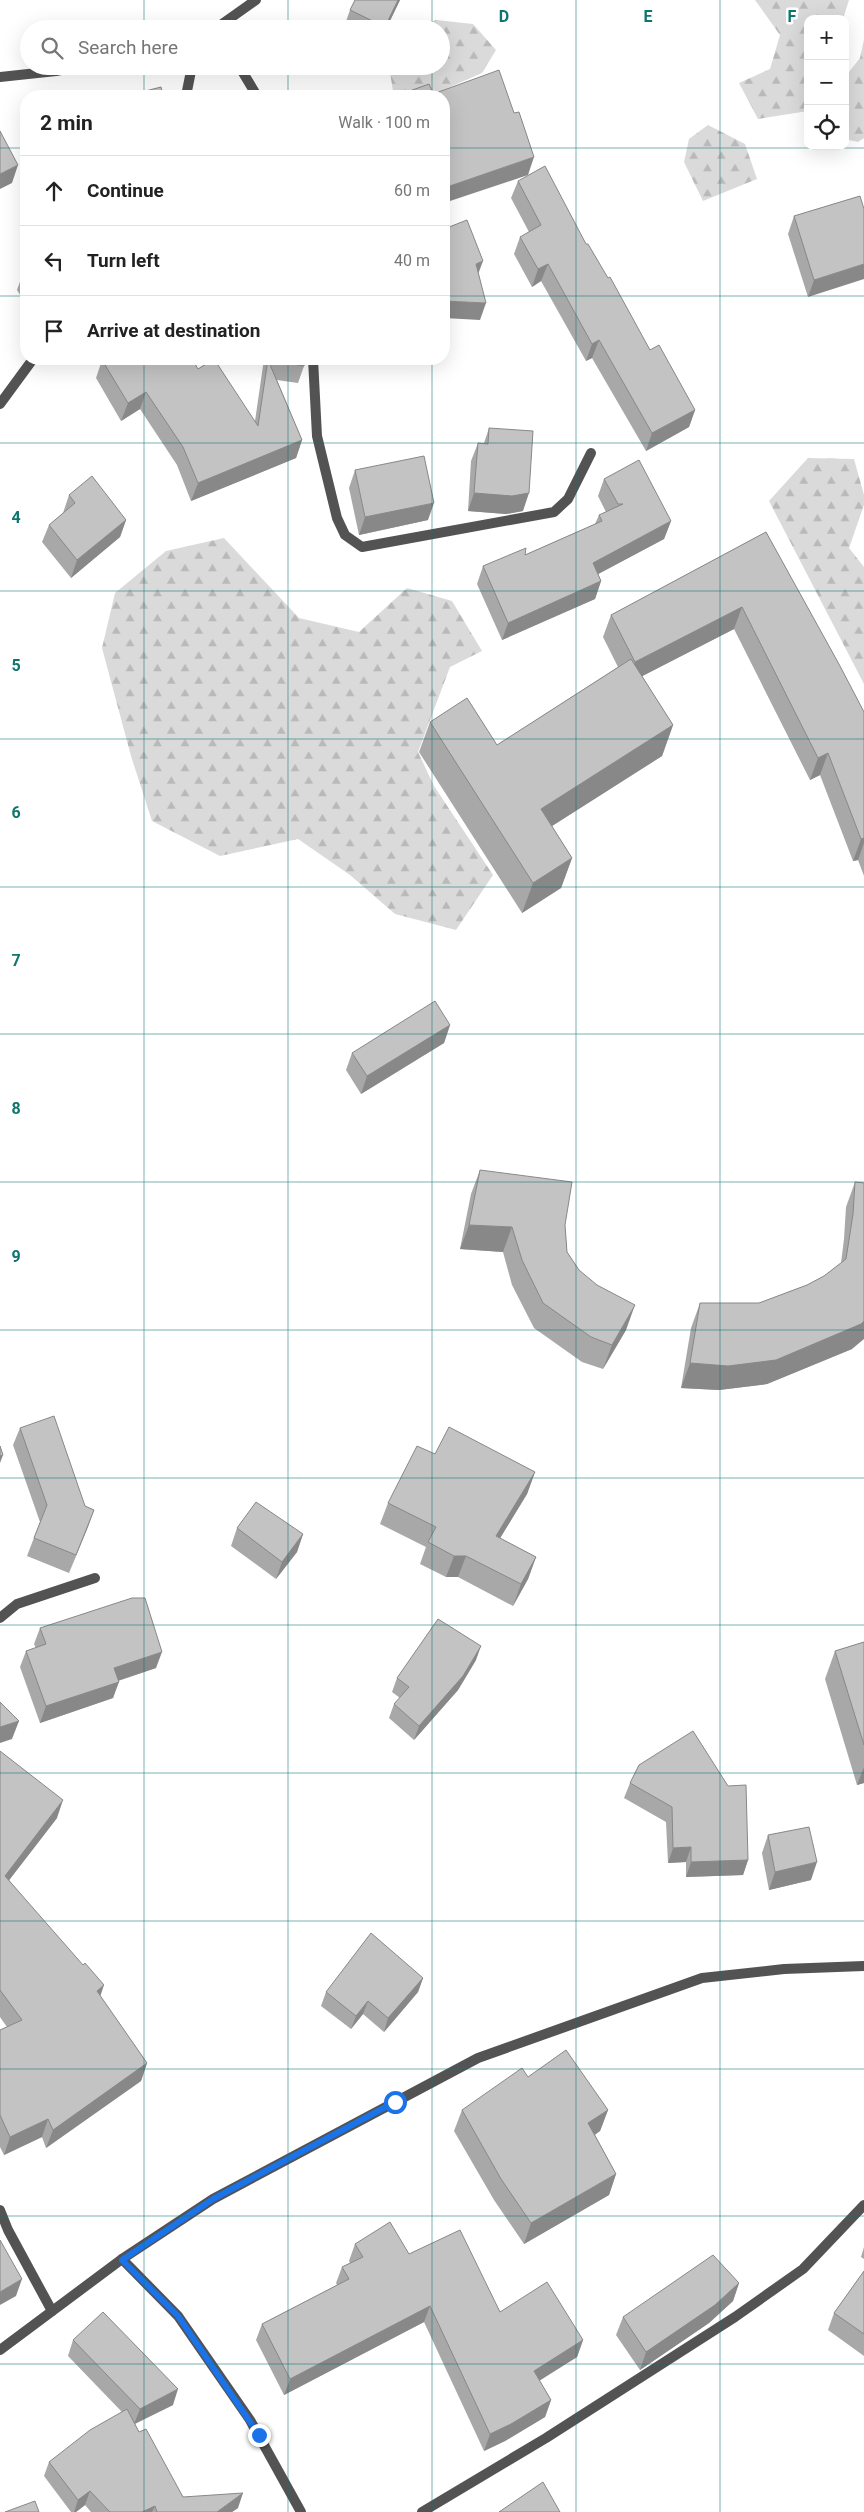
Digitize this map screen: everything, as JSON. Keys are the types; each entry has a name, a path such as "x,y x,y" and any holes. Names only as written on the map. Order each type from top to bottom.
{"street":[{"path":"228,20 256,0"},
{"path":"0,77 22,75"},
{"path":"187,90 190,75"},
{"path":"244,75 253,90"},
{"path":"0,404 29,365"},
{"path":"313,365 317,436 337,518 345,535 362,547 554,512 568,500 591,453"},
{"path":"0,1618 17,1604 95,1578"},
{"path":"0,2350 122,2260 213,2199 478,2058 702,1978 784,1969 864,1966"},
{"path":"422,2512 546,2438 736,2317 803,2269 864,2205"},
{"path":"0,2210 8,2230 52,2311"},
{"path":"122,2260 178,2316 250,2420 301,2512"}],"green space":[{"path":"755,0 849,0 844,15 804,15 804,112 758,119 739,83 770,69 780,35"},
{"path":"450,22 473,24 496,50 482,73 443,90 393,90 390,75 450,75"},
{"path":"864,39 864,138 858,142 849,140 849,72 860,58"},
{"path":"708,125 745,144 757,179 703,201 684,162 689,139"},
{"path":"808,458 854,459 864,495 864,505 849,548 864,567 864,684 769,501"},
{"path":"224,538 299,618 359,632 407,588 452,601 482,651 450,667 418,752 434,786 493,875 456,930 395,914 350,875 298,839 220,856 152,821 131,756 102,648 115,593 166,551"}],"building":[{"path":"355,0 398,0 388,20 371,20 350,10"},
{"path":"499,70 514,113 519,112 534,157 450,186 450,90 444,90"},
{"path":"429,84 431,90 412,90"},
{"path":"161,87 162,90 149,90"},
{"path":"0,131 18,165 0,174"},
{"path":"545,166 586,244 588,244 608,278 610,277 650,350 659,345 695,410 652,433 599,340 592,344 548,264 538,269 520,237 541,225 518,181"},
{"path":"860,196 864,209 864,264 814,280 794,216"},
{"path":"467,220 483,261 476,264 486,303 450,301 450,227"},
{"path":"105,365 196,365 198,369 204,365 218,365 258,426 267,365 270,365 302,440 198,483 183,447 146,392 128,403"},
{"path":"489,428 533,431 529,493 512,496 474,493 478,443 488,444"},
{"path":"424,456 434,503 365,517 355,470"},
{"path":"639,460 671,521 593,563 601,581 508,623 483,566 526,548 525,555 602,521 599,515 623,504 618,504 604,479"},
{"path":"92,476 126,520 77,560 49,525 75,503 69,495"},
{"path":"766,532 864,712 864,838 861,839 828,753 818,758 742,607 635,662 611,615"},
{"path":"631,659 673,725 541,809 572,858 533,883 430,722 467,698 497,745"},
{"path":"435,1001 450,1025 367,1076 352,1053"},
{"path":"480,1170 572,1182 565,1225 567,1252 579,1270 597,1285 635,1305 612,1345 591,1337 543,1303 522,1260 512,1227 469,1225"},
{"path":"855,1182 864,1183 864,1321 861,1324 776,1360 728,1366 690,1363 700,1303 759,1303 807,1285 824,1276 846,1259 853,1214"},
{"path":"54,1416 85,1506 94,1510 76,1555 34,1538 47,1505 20,1428"},
{"path":"449,1427 535,1472 496,1536 536,1557 521,1584 466,1556 454,1556 428,1542 436,1527 388,1503 417,1446 435,1454"},
{"path":"256,1502 303,1534 282,1562 237,1528"},
{"path":"132,1598 145,1598 162,1652 114,1668 119,1682 46,1706 26,1651 46,1644 40,1628"},
{"path":"438,1619 481,1646 463,1676 419,1726 394,1704 409,1687 397,1678"},
{"path":"864,1642 864,1745 835,1651"},
{"path":"0,1702 19,1721 0,1727"},
{"path":"693,1731 728,1786 746,1785 748,1860 691,1862 691,1847 673,1848 672,1807 630,1783 639,1765"},
{"path":"0,1751 63,1800 5,1876 83,1965 85,1963 104,1985 97,1991 147,2063 53,2130 48,2119 10,2137 0,2115 0,2030 22,2020 0,1990"},
{"path":"809,1827 817,1862 775,1872 768,1835"},
{"path":"371,1933 423,1978 388,2018 368,2001 356,2016 326,1992"},
{"path":"566,2050 608,2110 588,2123 616,2174 531,2223 501,2179 462,2110 522,2068 528,2077"},
{"path":"390,2222 409,2254 460,2230 500,2312 547,2282 583,2340 534,2371 551,2400 490,2434 430,2306 290,2379 262,2324 349,2279 342,2267 363,2257 355,2244"},
{"path":"0,2240 22,2279 0,2292"},
{"path":"713,2255 739,2283 715,2305 646,2352 623,2317"},
{"path":"864,2271 864,2334 834,2313"},
{"path":"103,2312 178,2389 140,2409 73,2340"},
{"path":"127,2409 139,2432 146,2429 183,2497 243,2493 217,2512 157,2512 155,2506 142,2512 110,2512 90,2491 78,2500 49,2462 90,2430"},
{"path":"543,2482 560,2512 499,2512"},
{"path":"35,2501 39,2512 5,2512"}],"route":[{"path":"259,2435 178,2316 122,2260 213,2199 395,2102"}]}
